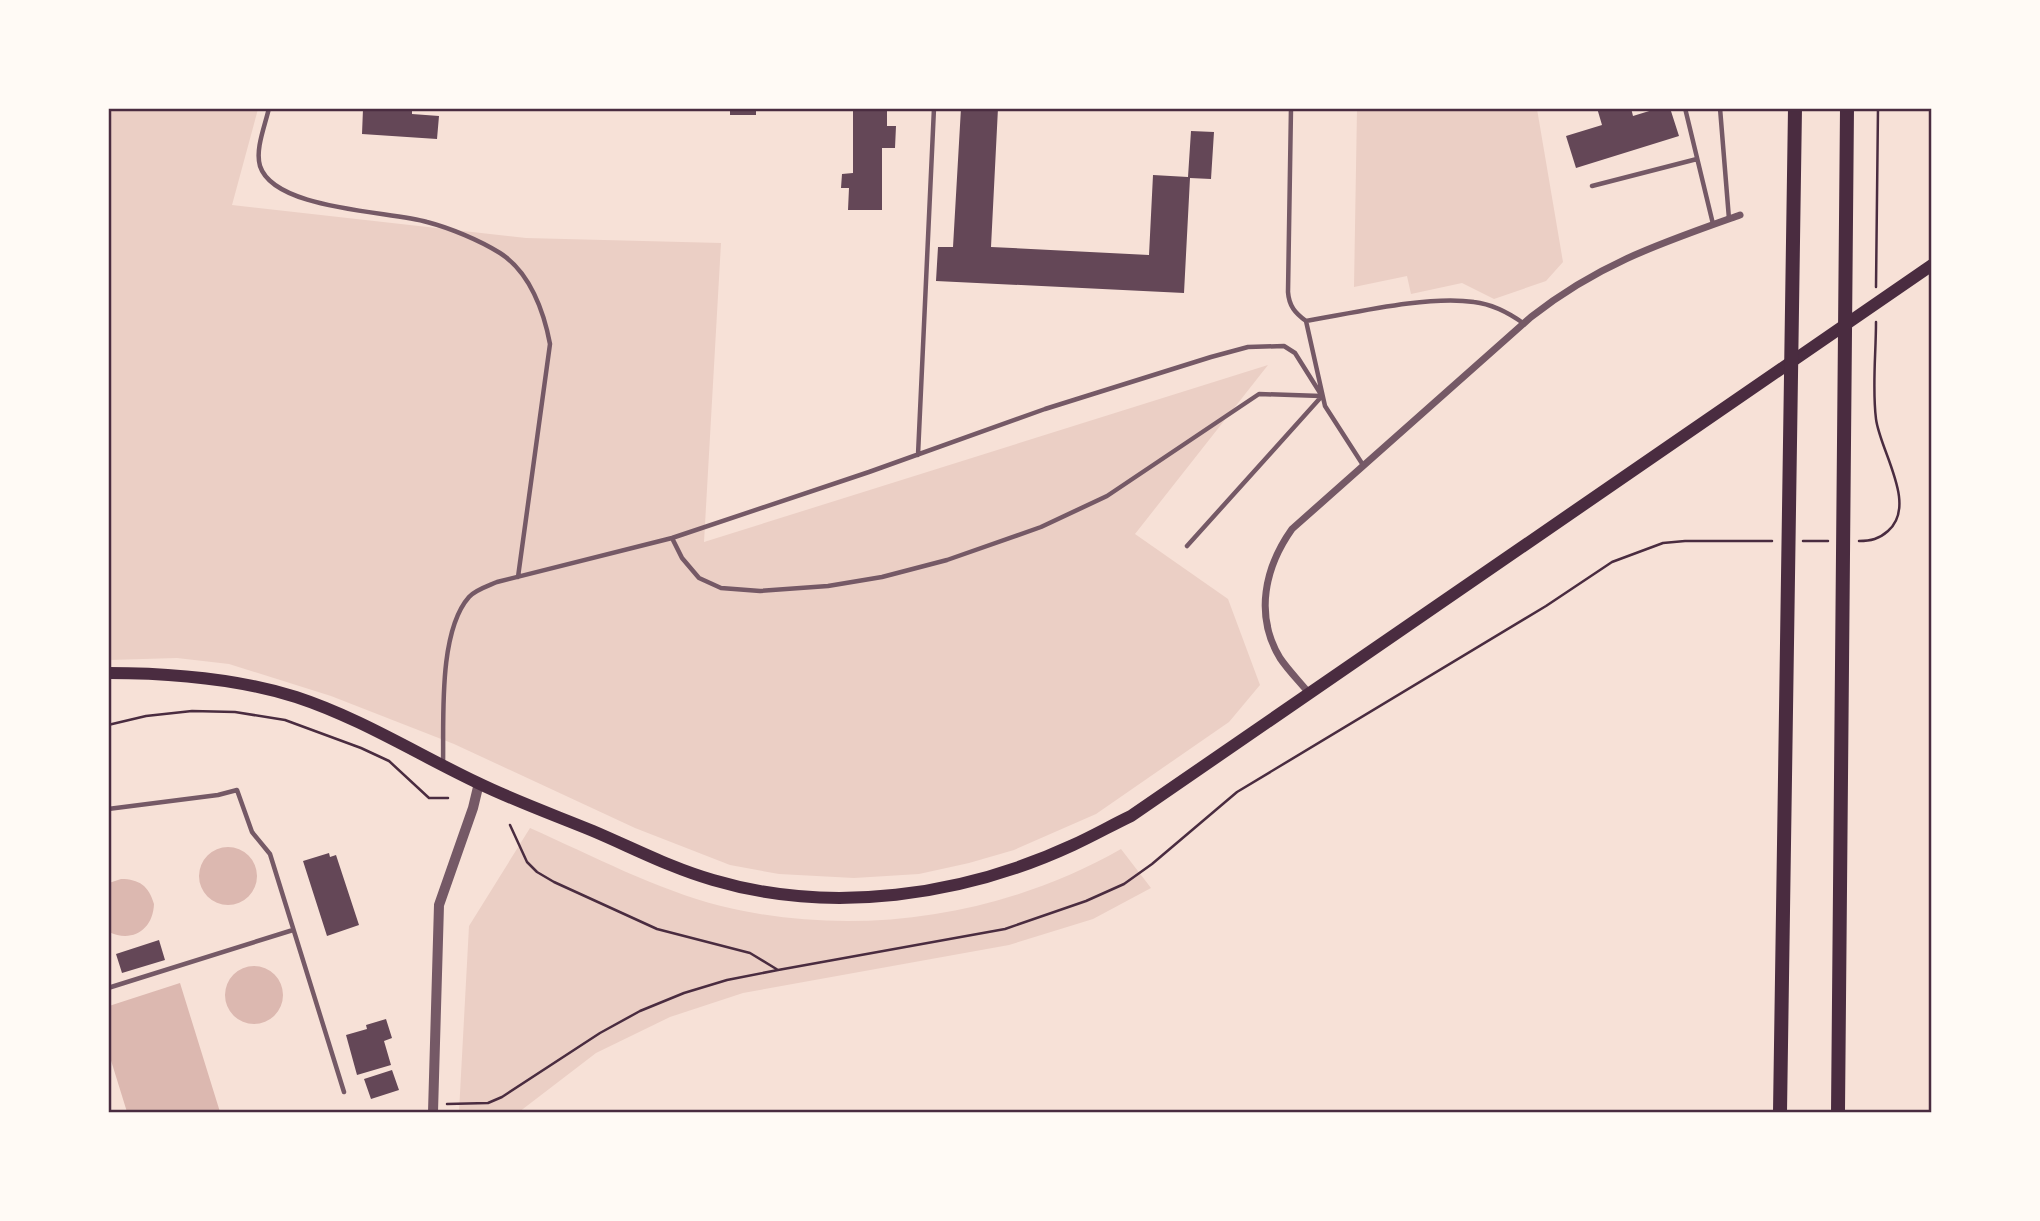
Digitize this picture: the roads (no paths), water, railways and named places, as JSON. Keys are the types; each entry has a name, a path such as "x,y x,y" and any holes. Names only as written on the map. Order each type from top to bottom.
{"highway":[{"path":"1780,1112 1795,108"},
{"path":"1838,1112 1847,108"}],"main road":[{"path":"108,673 208,677 270,690 343,715 479,783 677,869 716,881 786,895 893,896 971,881 1072,846 1131,816 1931,265"}],"street":[{"path":"1308,692 1281,659 1274,646 1265,615 1267,578 1274,559 1292,528 1524,324 1568,289 1643,249 1740,215"},
{"path":"433,1108 439,905 479,783"}],"lane":[{"path":"269,108 258,154 261,168 284,192 356,211 426,221 501,253 528,282 546,324 550,344 518,577"},
{"path":"918,455 934,108"},
{"path":"1292,108 1287,292 1292,309 1306,321 1325,406 1363,465"},
{"path":"1685,108 1713,224"},
{"path":"1720,108 1729,219"},
{"path":"1592,186 1697,159"},
{"path":"1306,321 1450,300 1475,302 1511,314 1524,324"},
{"path":"443,766 445,677 454,625 460,609 471,594 497,582 672,538 1045,409 1211,356 1248,347 1284,346 1295,353 1322,396"},
{"path":"672,538 682,558 699,578 721,588 760,592 828,586 882,577 947,560 1041,527 1107,496 1259,394 1322,396"},
{"path":"1187,546 1322,396"},
{"path":"108,809 218,795 237,790 251,832 270,854 344,1093"},
{"path":"108,988 293,930"}]}
